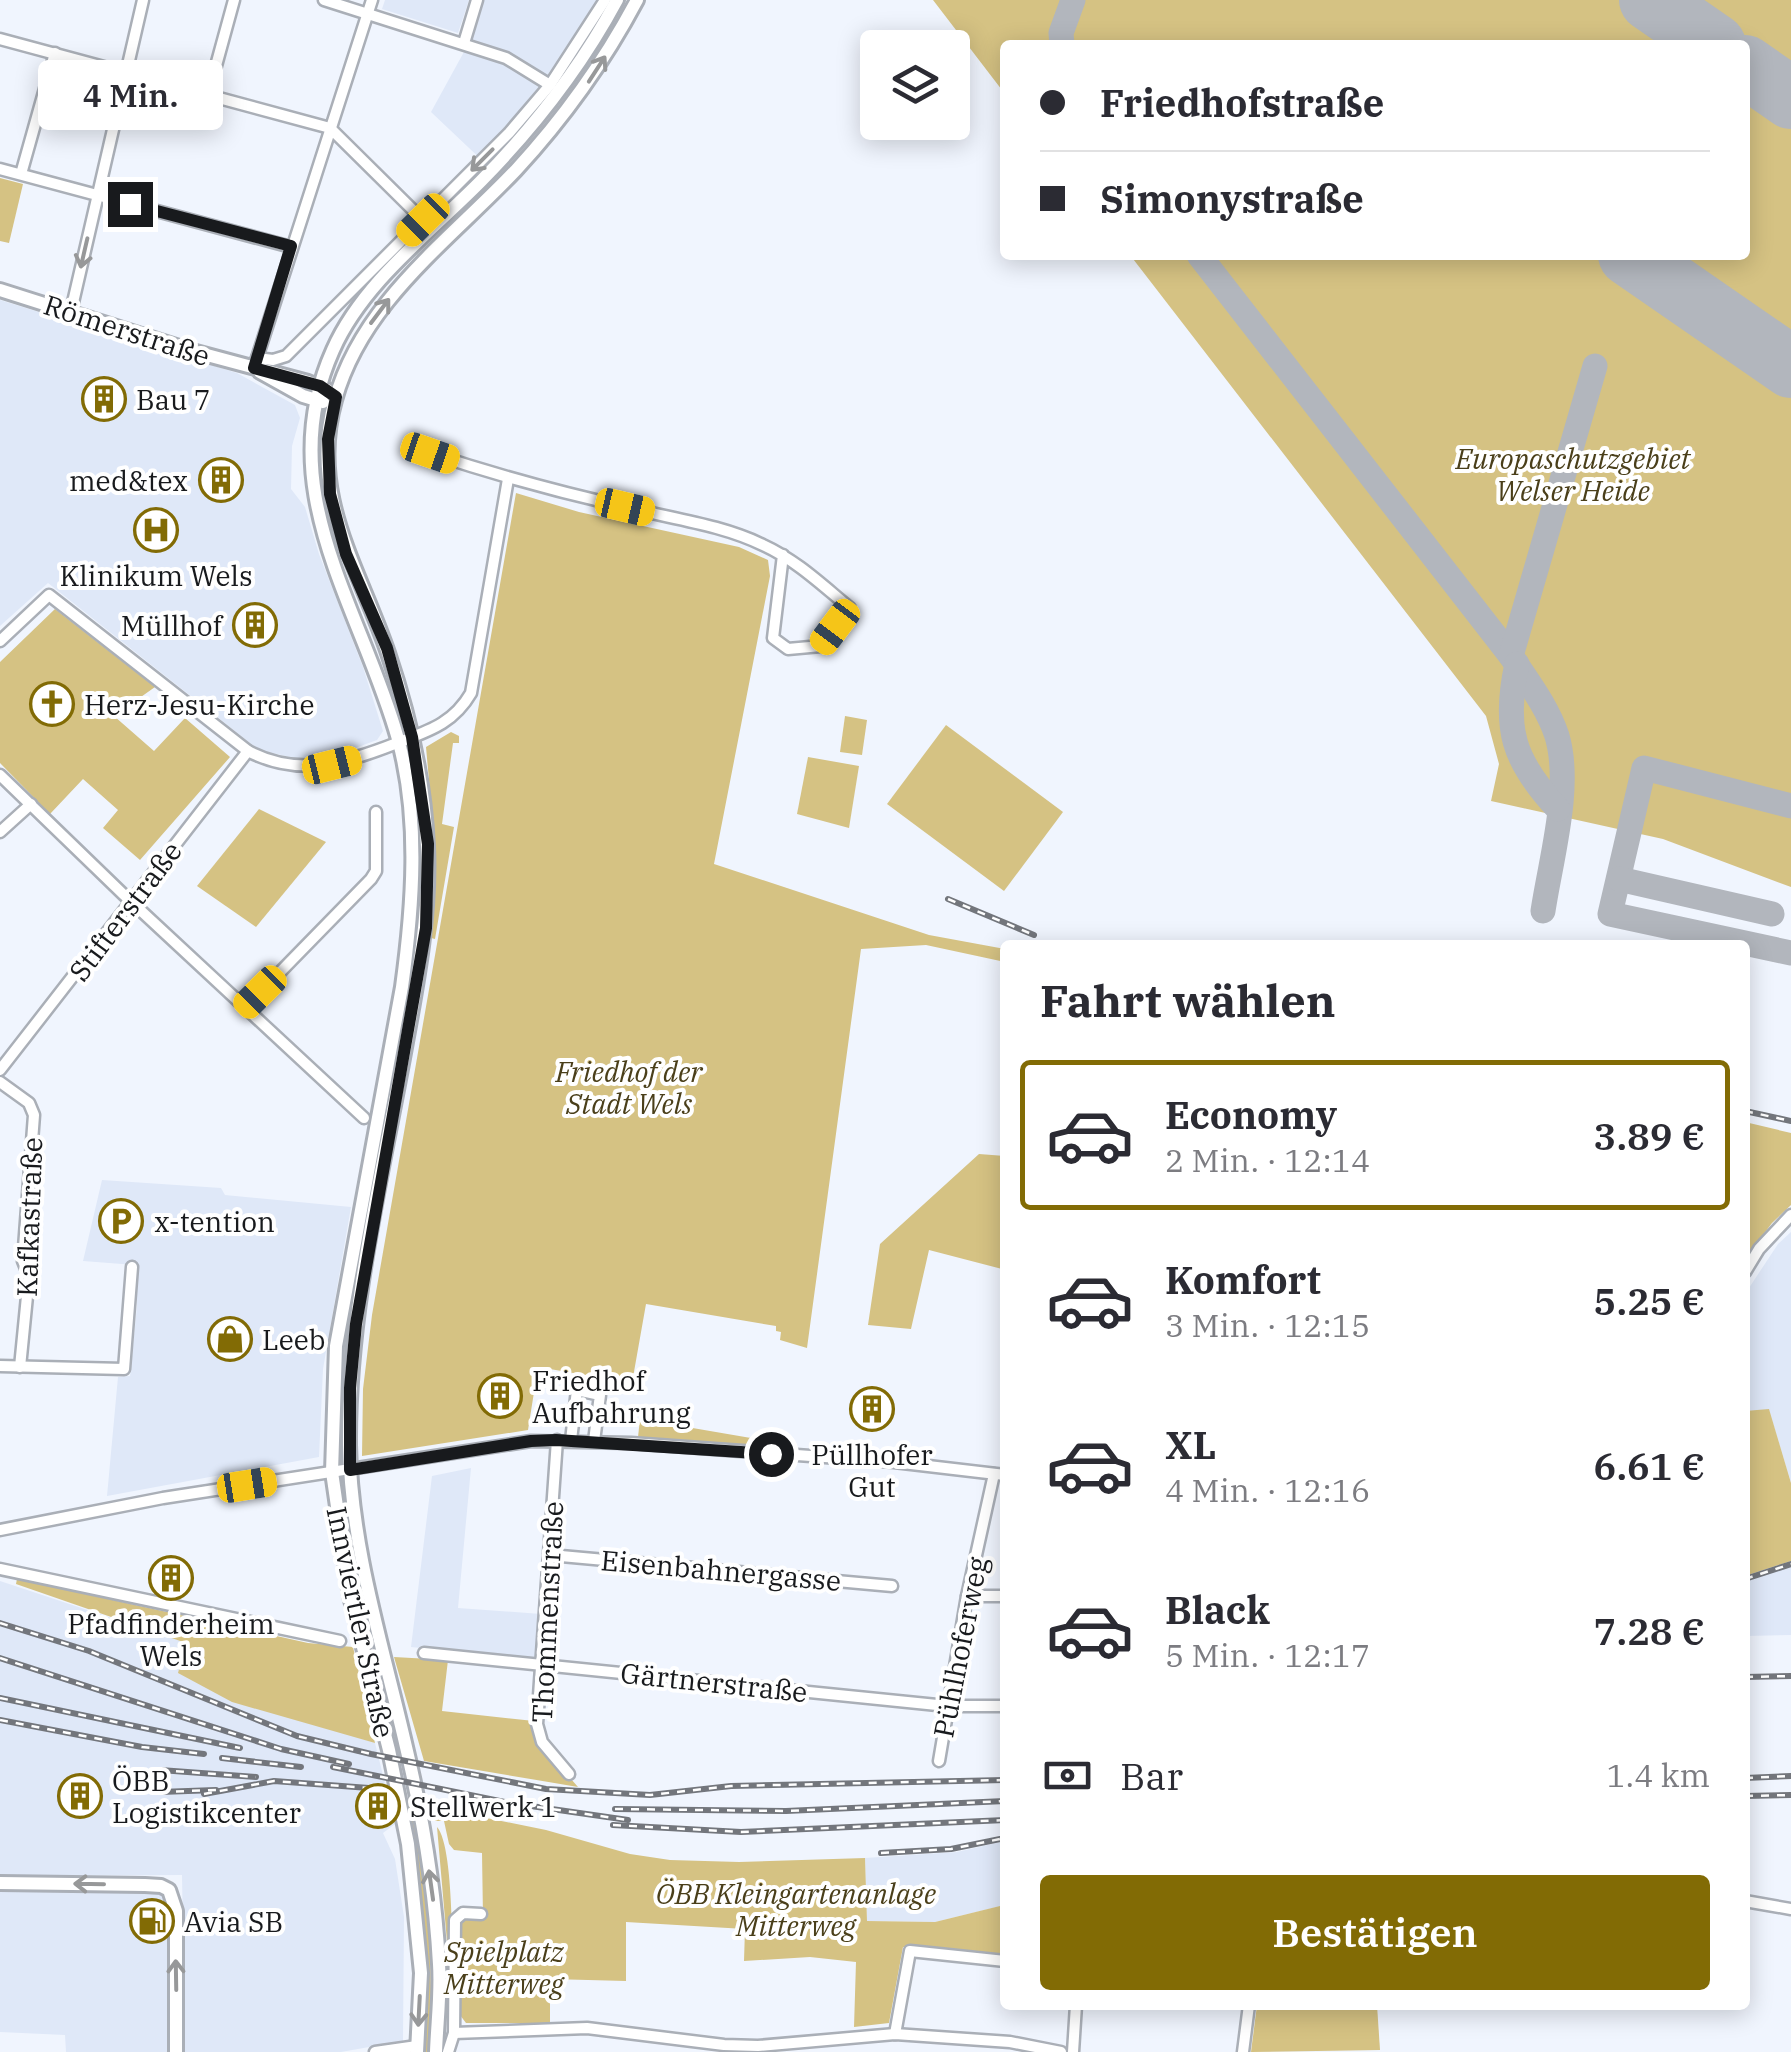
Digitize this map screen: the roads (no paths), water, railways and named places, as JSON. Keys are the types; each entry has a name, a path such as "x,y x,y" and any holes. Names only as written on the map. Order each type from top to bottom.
{"main road":[{"name":"Innviertler Straße","path":"417,2049 420,1973 408,1844 350,1596 332,1472 336,1346 409,934 412,857 406,740 330,561 319,522 311,472 314,400 333,348 366,298 542,114 574,72 618,0"},
{"name":"Innviertler Straße","path":"436,2052 439,1968 424,1840 408,1752 366,1592 350,1470 350,1388 358,1317 426,928 428,844 387,648 346,554 336,518 328,470 334,401 356,347 382,308 519,167 566,111 598,67 637,0"},
{"name":"Römerstraße","path":"0,290 255,363 320,386 334,401"},
{"name":"Römerstraße","path":"255,363 278,384 314,400 334,401"},
{"path":"0,1882 161,1886 173,1898 176,2052"}],"street":[{"path":"71,311 143,0"},
{"path":"208,95 234,0"},
{"path":"324,0 506,58 550,85"},
{"path":"372,0 255,363 286,356 509,133 550,85 605,0"},
{"path":"464,44 477,0"},
{"path":"0,39 330,128 423,220"},
{"path":"21,174 55,53"},
{"path":"0,169 291,246"},
{"path":"430,453 508,479 738,534 783,555 850,608 821,646 788,649 773,638 783,555"},
{"path":"0,642 49,594 248,751 262,758 307,767 358,759 450,720 471,693 508,479"},
{"name":"Stifterstraße","path":"0,1070 248,751"},
{"path":"0,775 364,1118"},
{"path":"0,832 30,804"},
{"path":"245,1008 371,879 376,871 376,812"},
{"name":"Kafkastraße","path":"0,1082 29,1104 34,1115 23,1261 28,1281 20,1367"},
{"path":"1750,1264 1791,1215"},
{"path":"0,1366 124,1369 132,1266"},
{"path":"571,1440 577,1390 600,1395 594,1441"},
{"name":"Thommenstraße","path":"556,1440 537,1724 542,1742 568,1774"},
{"path":"0,1530 163,1498 531,1441 594,1441 894,1462 999,1475"},
{"name":"Pühlhoferweg","path":"939,1761 967,1596 999,1475"},
{"name":"Eisenbahnergasse","path":"550,1555 892,1586"},
{"path":"0,1569 340,1641"},
{"path":"967,1596 1000,1596"},
{"name":"Gärtnerstraße","path":"424,1653 947,1706 1000,1706"},
{"path":"1750,1901 1791,1909"},
{"path":"448,2052 454,2033 455,1920 463,1913 481,1914"},
{"path":"895,2034 910,1952 1000,1961"},
{"path":"1073,2052 1076,2010"},
{"path":"1243,2052 1248,2010"},
{"path":"454,2033 587,2028 724,2049 895,2034 1010,2042 1060,2052"},
{"path":"374,2052 417,2049"}],"railway":[{"path":"948,899 1034,935"},
{"path":"1750,1112 1791,1121"},
{"path":"1750,1577 1791,1564"},
{"path":"0,1623 89,1651 297,1736 546,1789 650,1795 731,1786 1000,1780"},
{"path":"0,1658 281,1749 349,1764"},
{"path":"1750,1677 1791,1676"},
{"path":"0,1698 240,1748"},
{"path":"0,1720 142,1747 204,1754"},
{"path":"222,1758 301,1767"},
{"path":"333,1767 510,1803 628,1820"},
{"path":"160,1770 256,1777"},
{"path":"1750,1778 1791,1776"},
{"path":"204,1794 274,1781 369,1788"},
{"path":"160,1792 216,1790"},
{"path":"1750,1796 1791,1795"},
{"path":"615,1809 786,1811 1000,1801"},
{"path":"613,1825 741,1832 1000,1820"},
{"path":"881,1853 951,1849 1000,1839"}],"place":[{"name":"Bau 7","path":"104,399"},
{"name":"med&tex","path":"221,480"},
{"name":"Klinikum Wels","path":"156,530"},
{"name":"Müllhof","path":"255,625"},
{"name":"Herz-Jesu-Kirche","path":"52,704"},
{"name":"x-tention","path":"121,1221"},
{"name":"Leeb","path":"230,1339"},
{"name":"Friedhof Aufbahrung","path":"500,1396"},
{"name":"Püllhofer Gut","path":"872,1409"},
{"name":"Pfadfinderheim Wels","path":"171,1578"},
{"name":"ÖBB Logistikcenter","path":"80,1796"},
{"name":"Stellwerk 1","path":"378,1806"},
{"name":"Avia SB","path":"152,1921"}],"park label":[{"name":"Europaschutzgebiet Welser Heide","path":"1573,474"},
{"name":"Friedhof der Stadt Wels","path":"629,1087"},
{"name":"ÖBB Kleingartenanlage Mitterweg","path":"796,1909"},
{"name":"Spielplatz Mitterweg","path":"504,1967"}]}
